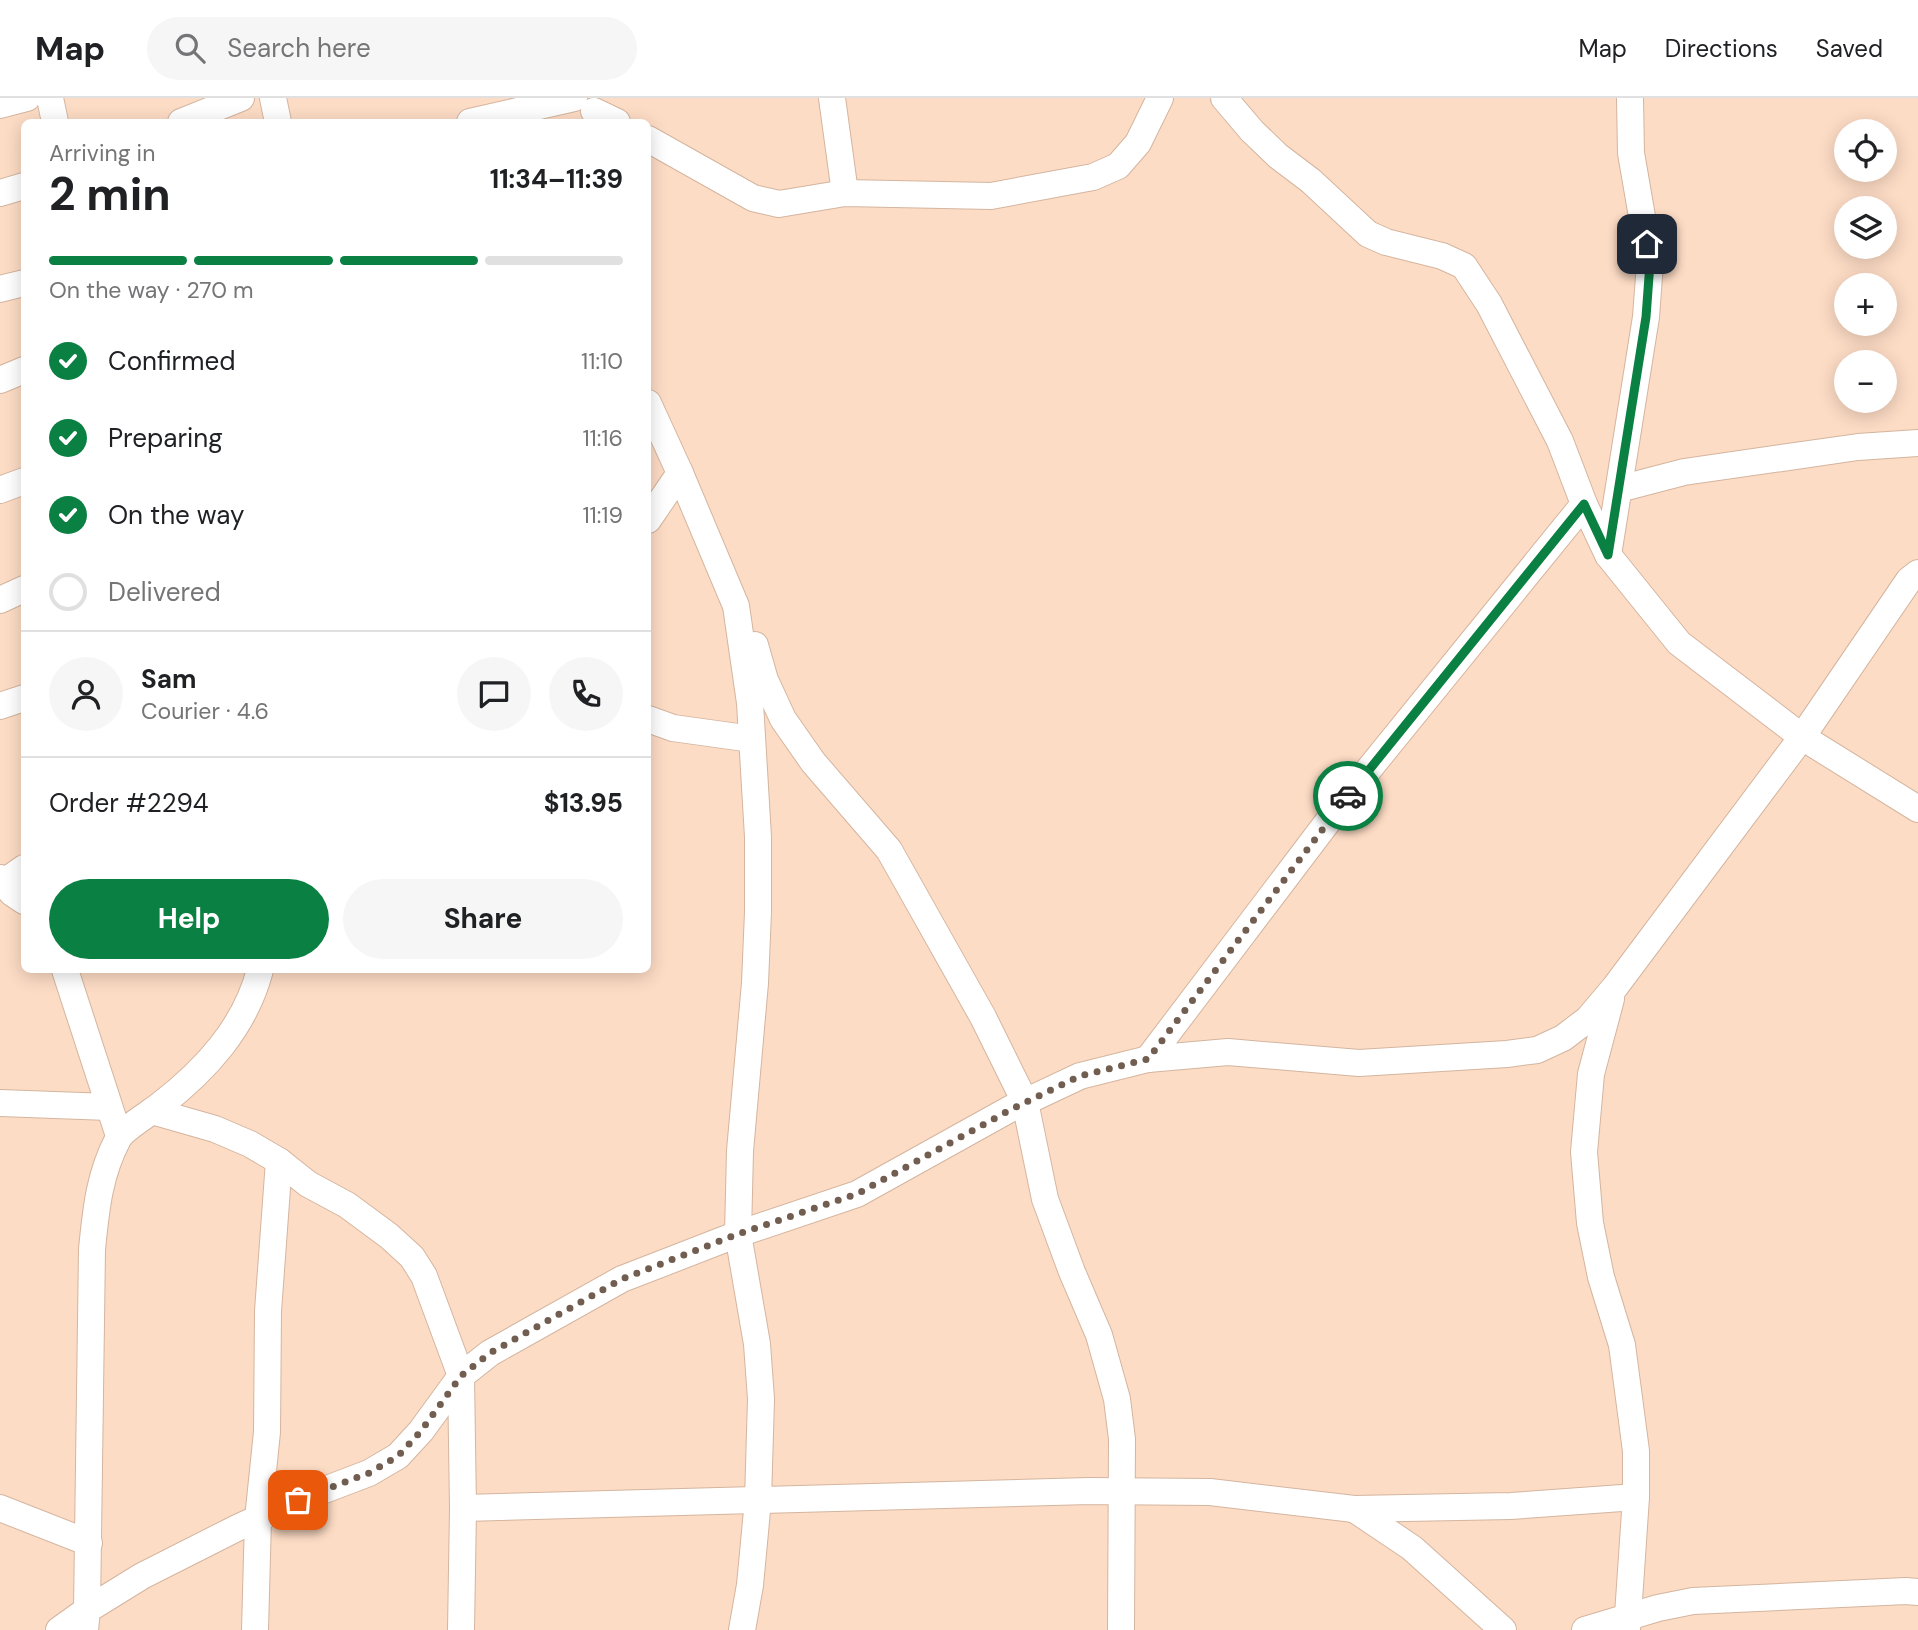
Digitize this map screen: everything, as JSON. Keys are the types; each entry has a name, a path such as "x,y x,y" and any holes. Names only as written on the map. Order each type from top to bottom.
{"street":[{"path":"0,105 27,98"},
{"path":"50,98 54,119"},
{"path":"188,119 241,98"},
{"path":"273,98 277,119"},
{"path":"832,98 845,193"},
{"path":"651,141 753,198 779,204 845,193 991,196 1093,177 1118,166 1138,144 1160,98"},
{"path":"1224,98 1278,156 1311,181 1368,234 1386,242 1443,256 1464,267 1489,304 1517,355 1560,441 1584,504 1608,555 1679,643 1802,737 1918,809"},
{"path":"1608,555 1646,317 1650,263 1631,153 1630,98"},
{"path":"501,119 594,110"},
{"path":"0,193 21,187"},
{"path":"0,289 21,284"},
{"path":"0,380 21,371"},
{"path":"651,416 680,473 736,607 753,638 765,680 783,719 813,762 889,850 983,1017 1024,1102 1045,1199 1099,1335 1117,1399 1122,1439 1121,1630"},
{"path":"1619,489 1684,472 1858,447 1918,443"},
{"path":"651,516 680,473"},
{"path":"0,490 21,482"},
{"path":"1148,1059 1348,795 1584,504"},
{"path":"59,1630 86,1620 142,1576 258,1518 369,1473 398,1456 421,1431 461,1376 490,1353 622,1279 738,1234 857,1194 1024,1102 1080,1076 1148,1059 1228,1052 1359,1063 1537,1050 1563,1038 1588,1019 1615,987 1802,737 1909,580 1918,573"},
{"path":"0,600 21,590"},
{"path":"736,607 750,703 758,837 758,912 753,1008 740,1151 738,1234 757,1344 761,1399 758,1500 750,1584 742,1630"},
{"path":"0,706 21,699"},
{"path":"651,720 673,728 752,739"},
{"path":"7,878 12,893 21,899"},
{"path":"66,973 119,1136"},
{"path":"86,1620 93,1249 97,1193 119,1136 187,1085 220,1049 242,1016 259,973"},
{"path":"1615,987 1591,1074 1584,1152 1590,1223 1601,1277 1622,1345 1636,1451 1636,1497 1627,1624"},
{"path":"0,1103 109,1107"},
{"path":"152,1111 215,1129 250,1144 279,1161 308,1184 347,1205 389,1236 412,1257 424,1276 461,1376 461,1630"},
{"path":"255,1630 258,1518 267,1432 268,1311 279,1161"},
{"path":"463,1508 1121,1491 1210,1492 1354,1509 1511,1506 1636,1497"},
{"path":"0,1508 89,1543"},
{"path":"1354,1509 1412,1548 1503,1630"},
{"path":"1586,1630 1627,1624 1693,1601 1918,1592"}],"way so far":[{"path":"298,1500 369,1473 398,1456 421,1431 461,1376 490,1353 622,1279 782,1218 857,1194 1010,1110 1080,1076 1148,1059 1348,796"}],"route":[{"path":"1348,796 1584,504 1608,555 1646,317 1650,263 1647,244"}]}
